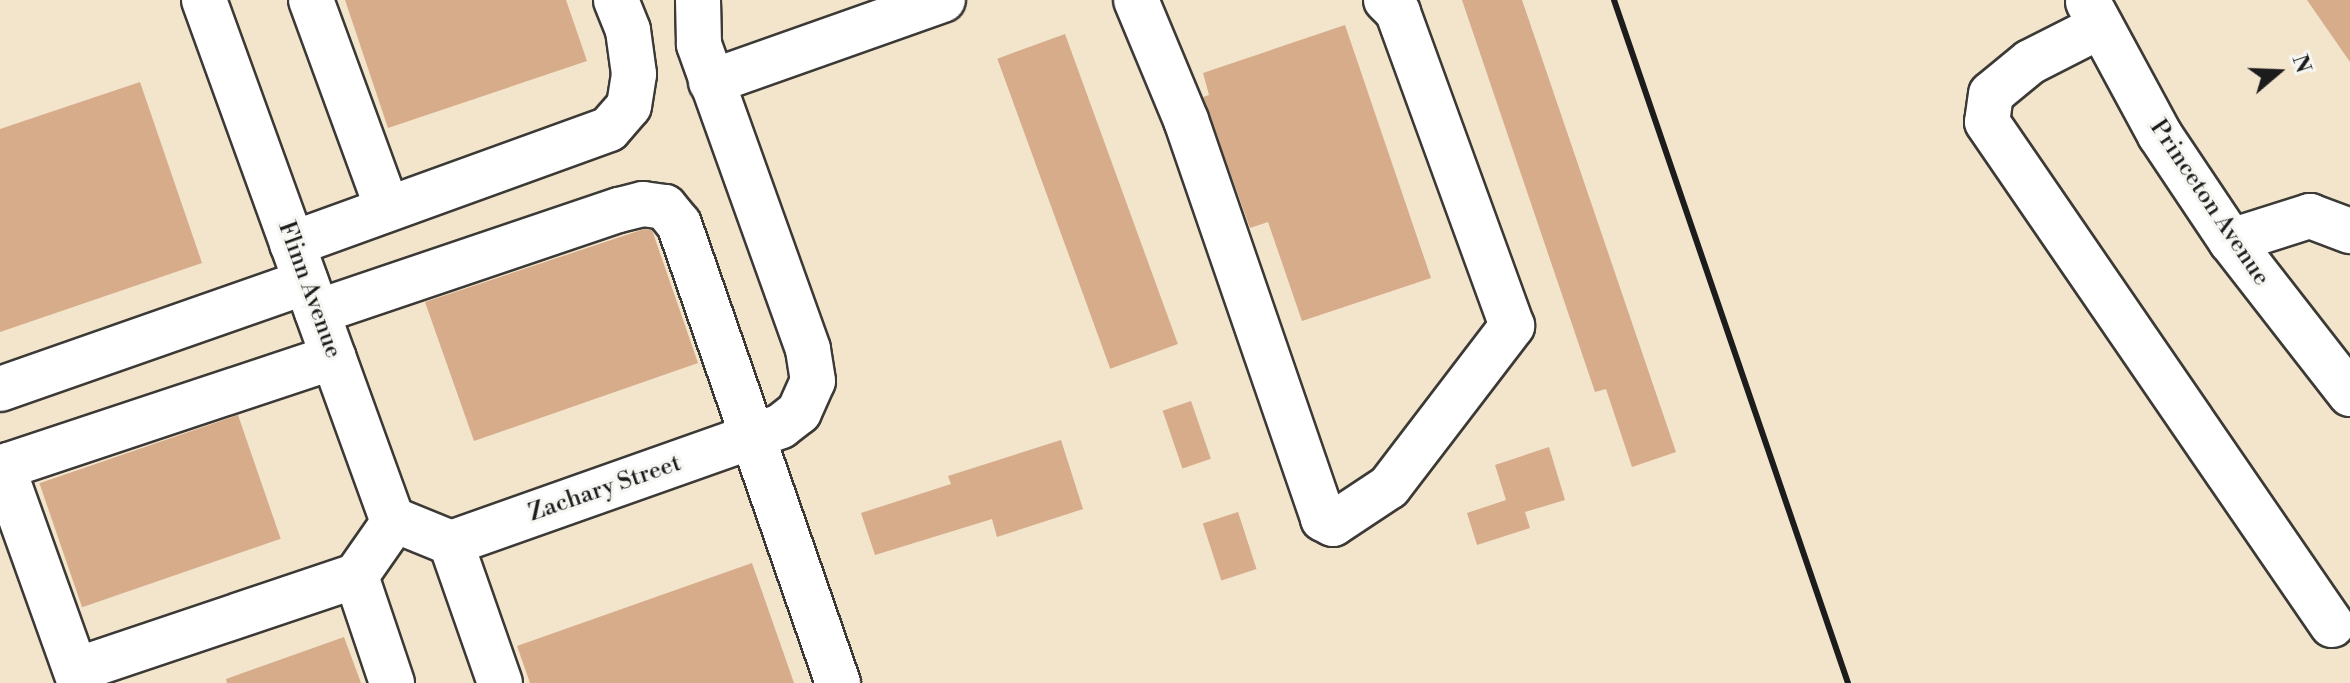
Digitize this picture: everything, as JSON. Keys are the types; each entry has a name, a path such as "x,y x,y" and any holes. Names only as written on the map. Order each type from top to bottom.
{"street":[{"name":"Flinn Avenue","path":"204,0 395,520"},
{"path":"311,0 387,208"},
{"path":"305,280 387,208 609,129 629,106 634,74 628,30 616,0"},
{"name":"Zachary Street","path":"451,543 755,436 799,412 813,381 808,349 699,44 698,0"},
{"path":"711,82 943,0"},
{"path":"1136,0 1186,120 1323,519 1333,524 1389,487 1512,326 1398,12 1386,0"},
{"path":"2093,13 1991,94 1987,122 2332,625"},
{"name":"Princeton Avenue","path":"2093,13 2160,135 2231,241 2350,394"},
{"path":"0,389 305,280 643,204 665,207 679,224 755,436 838,683"},
{"path":"2231,241 2310,216 2350,231"},
{"path":"334,357 9,465 5,474 79,676 356,576 395,520 451,543 500,683"},
{"path":"356,576 392,683"}],"building":[{"path":"345,0 566,0 587,61 388,128"},
{"path":"1462,0 1522,0 1676,452 1632,467 1606,389 1595,392"},
{"path":"2307,0 2350,0 2350,62"},
{"path":"1345,25 1431,278 1302,321 1268,222 1250,228 1203,97 1209,95 1203,73"},
{"path":"1065,34 1178,344 1110,369 997,59"},
{"path":"140,82 202,263 0,332 0,129"},
{"path":"644,229 652,230 698,363 474,441 425,302"},
{"path":"1191,401 1211,459 1182,468 1163,411"},
{"path":"238,415 281,539 82,607 39,483"},
{"path":"1061,440 1083,509 997,537 992,519 875,555 861,513 951,484 948,476"},
{"path":"1549,447 1565,500 1525,512 1530,528 1477,545 1467,513 1506,500 1495,465"},
{"path":"1238,512 1257,569 1221,580 1203,523"},
{"path":"752,563 794,683 530,683 517,646"},
{"path":"344,637 361,683 227,683 226,679"}],"railway":[{"path":"1614,0 1848,683"}]}
